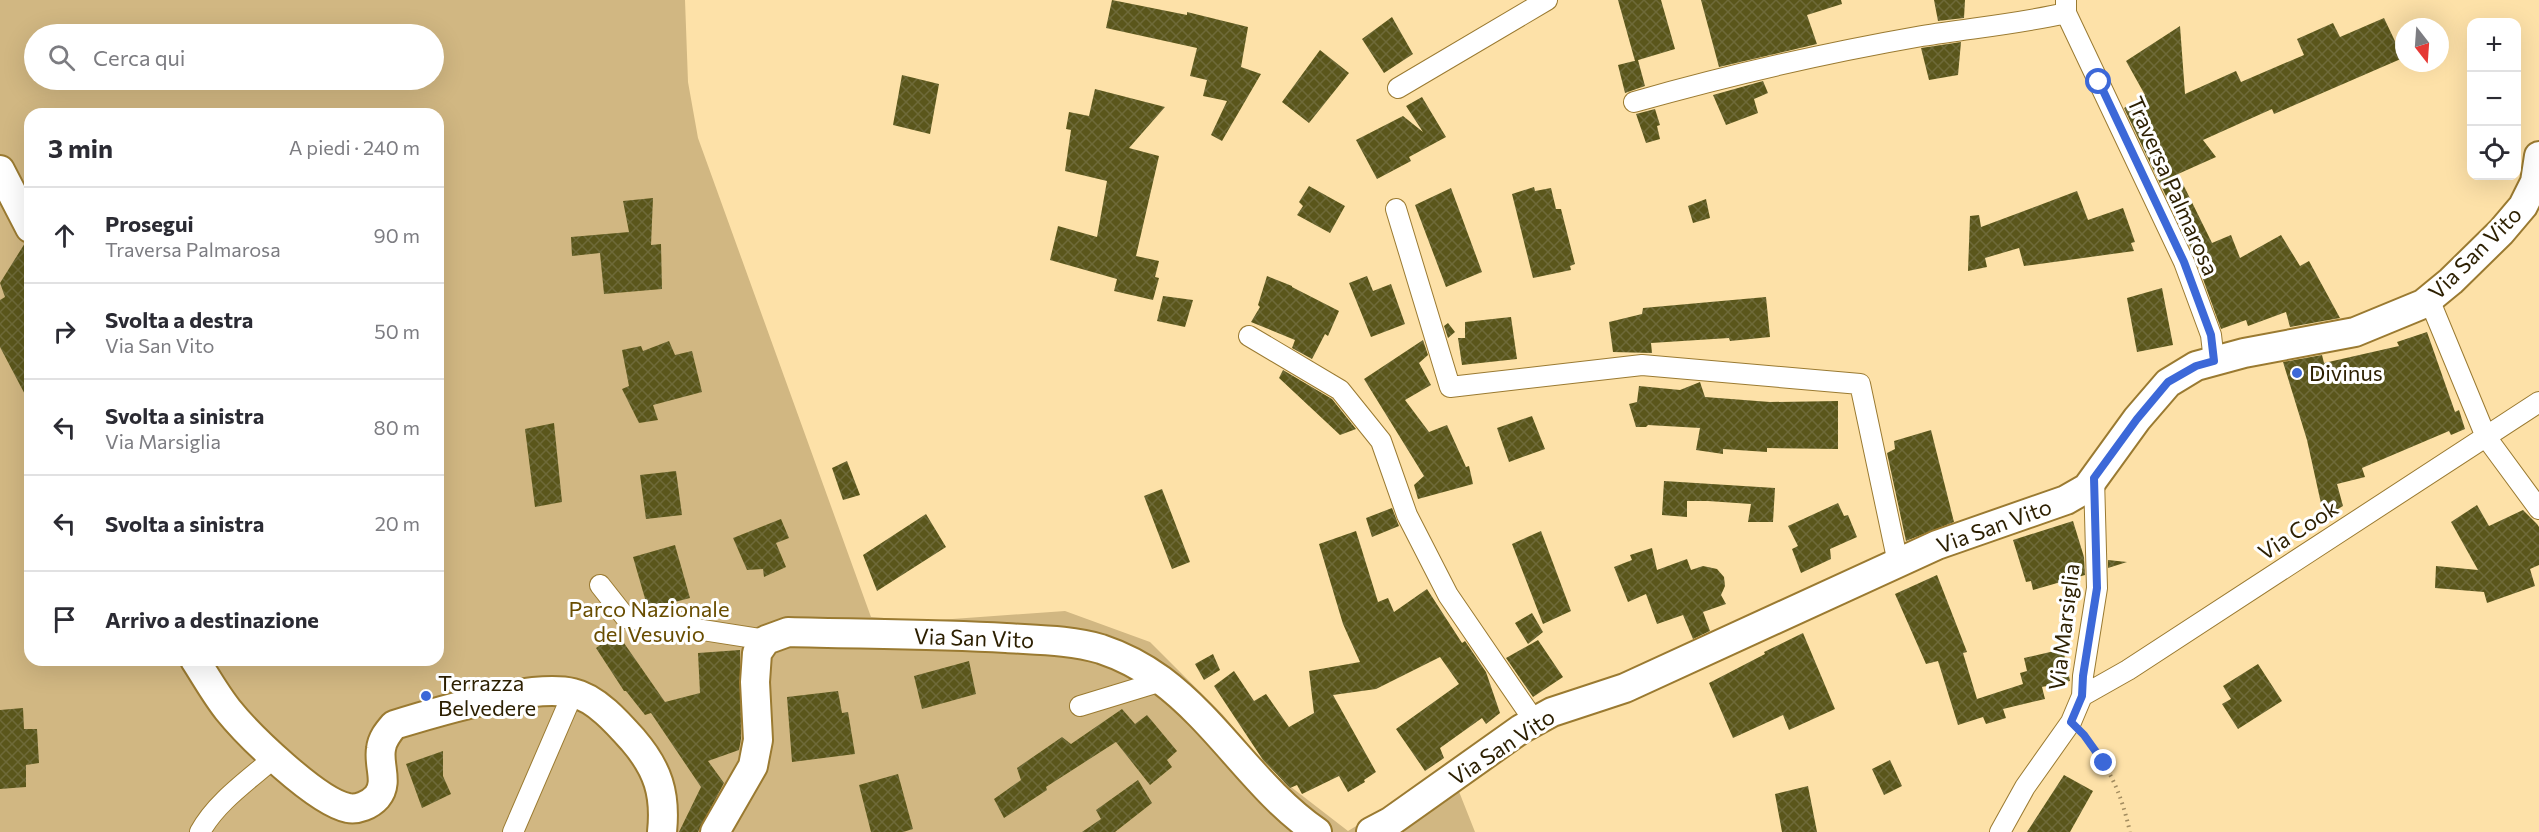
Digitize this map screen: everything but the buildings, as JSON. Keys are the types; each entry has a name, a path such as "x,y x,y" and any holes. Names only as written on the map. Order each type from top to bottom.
{"street":[{"path":"1398,88 1547,0"},
{"path":"1634,102 1759,68 1924,36 2022,23 2066,6"},
{"name":"Traversa Palmarosa","path":"2066,6 2184,262 2211,335 2214,361"},
{"name":"Via San Vito","path":"1371,832 1390,822 1552,712 1625,688 1937,545 2066,500 2087,488 2137,419 2168,382 2196,366 2355,332 2393,318 2429,299 2484,248 2523,206 2535,182 2539,156"},
{"path":"0,170 24,216"},
{"path":"1396,209 1450,387 1642,365 1860,384 1898,563"},
{"path":"2429,299 2486,436 2539,509"},
{"path":"1249,336 1340,390 1381,441 1407,515 1448,595 1535,722"},
{"name":"Via Cook","path":"2082,696 2138,664 2539,402"},
{"name":"Via Marsiglia","path":"2000,832 2025,787 2071,722 2082,696 2097,588 2094,478"},
{"path":"600,585 626,618 766,640 757,653 755,682 758,740 753,766 719,830"},
{"name":"Via San Vito","path":"766,640 788,632 976,636 1049,641 1100,649 1131,661 1162,681 1218,732 1274,797 1317,832"},
{"path":"199,666 227,709 260,745 318,794 335,804 350,809 366,805 378,796 383,783 381,749 385,736 394,725 483,700 542,691 573,693 592,703 617,722 641,750 657,776 663,794 662,832"},
{"path":"1080,706 1162,681"},
{"path":"513,832 573,693"},
{"path":"200,832 204,824 228,798 275,757"}],"path":[{"path":"2071,722 2084,735 2104,763 2122,797 2130,832"}],"green space":[{"name":"Parco Nazionale del Vesuvio","path":"0,0 685,0 688,82 698,138 871,617 925,621 1065,611 1150,642 1223,715 1269,770 1348,831 1460,763 1456,784 1475,832 0,832"}],"place":[{"name":"Divinus","path":"2297,373"},
{"name":"Terrazza Belvedere","path":"426,696"}],"route":[{"path":"2099,82 2184,262 2211,335 2214,361 2196,366 2168,382 2137,419 2094,478 2097,588 2082,696 2071,722 2084,735 2104,763"}]}
